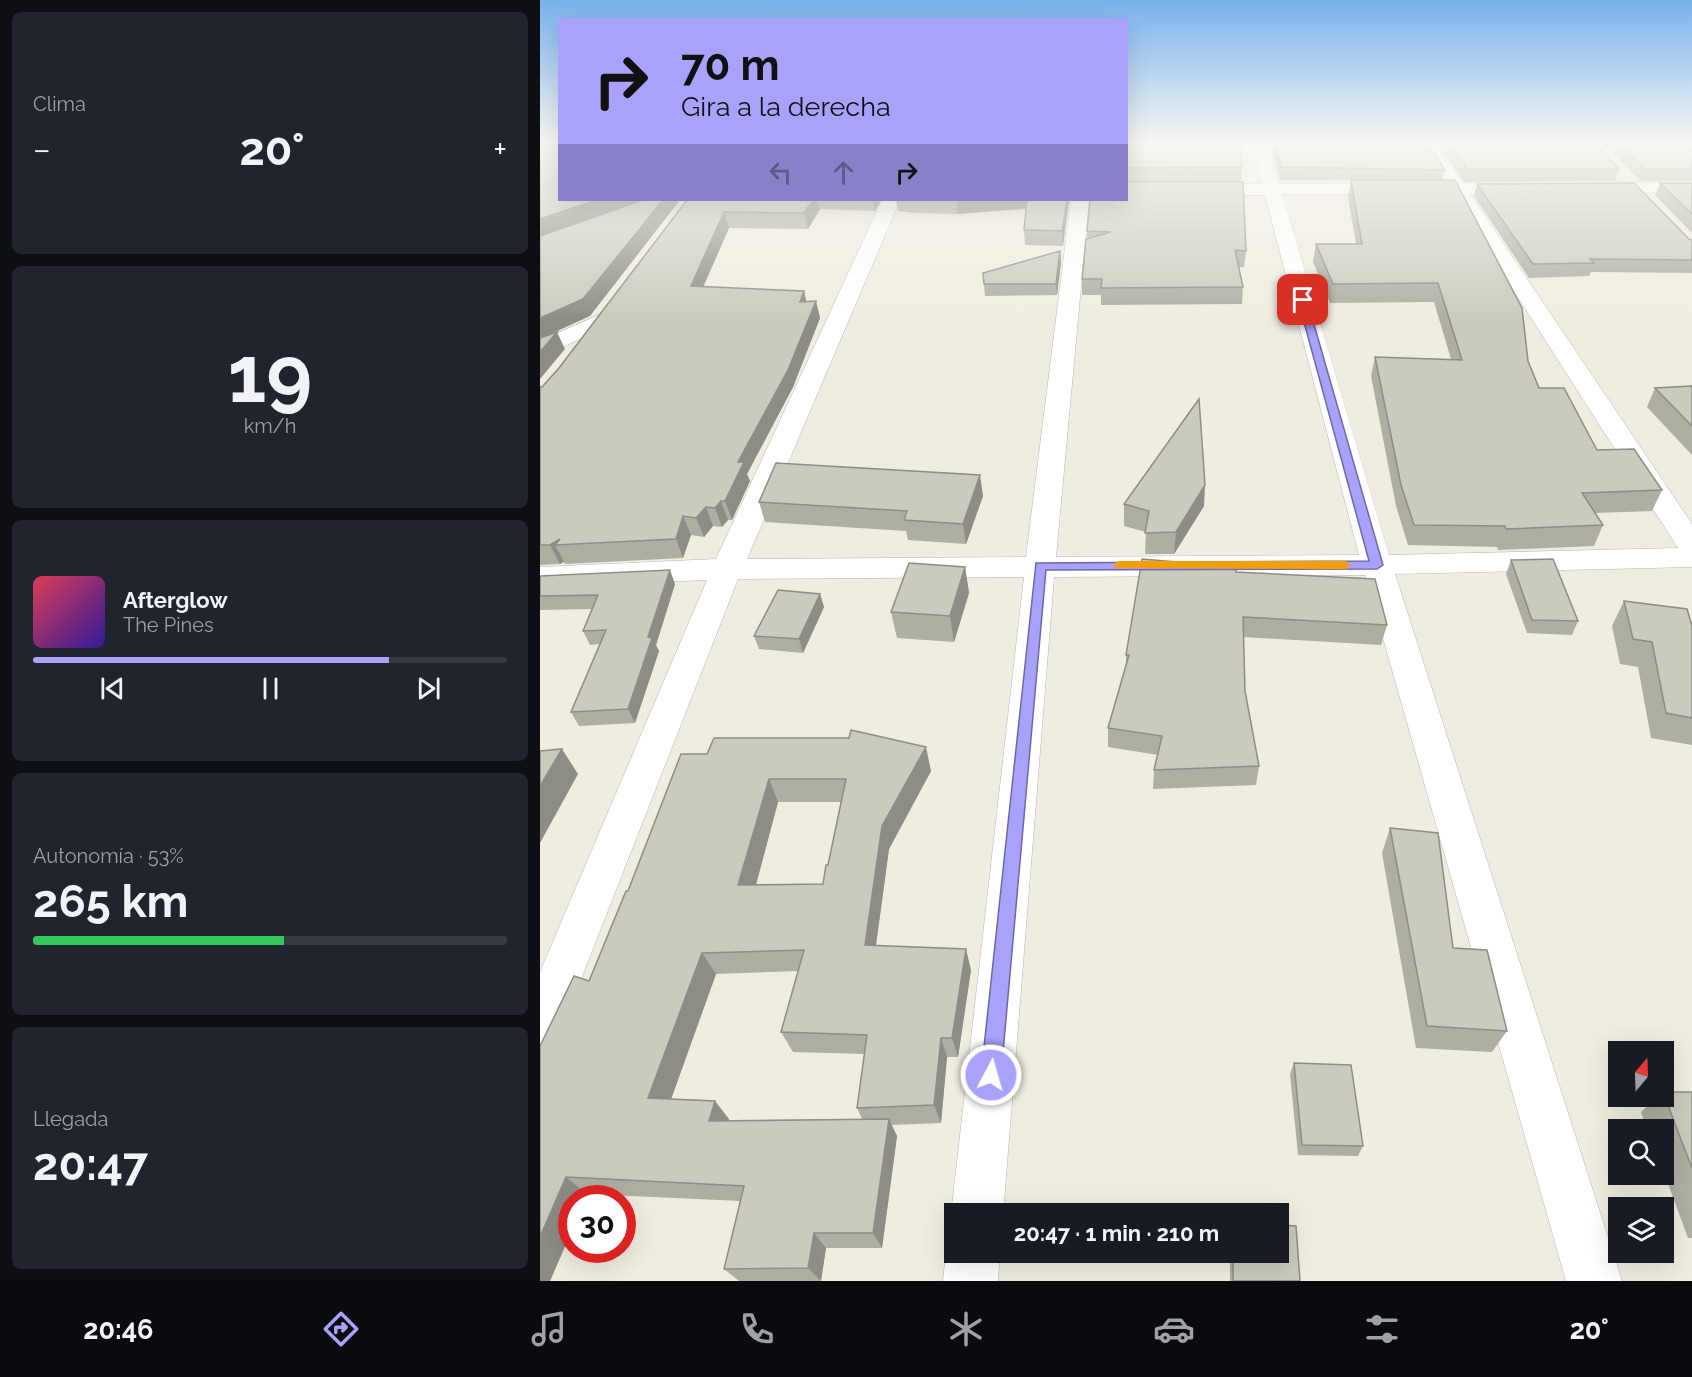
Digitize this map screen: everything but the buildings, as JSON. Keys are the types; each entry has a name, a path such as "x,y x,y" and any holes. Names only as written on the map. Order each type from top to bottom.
{"street":[{"path":"540,1027 727,569 890,202"},
{"path":"978,1203 1040,566 1080,202"},
{"path":"1276,202 1377,565 1594,1281"},
{"path":"1467,202 1692,546"},
{"path":"1649,202 1652,205"},
{"path":"576,354 615,302"},
{"path":"540,350 601,321"},
{"path":"540,577 727,569 1377,565 1692,556"},
{"path":"970,1281 972,1263"}],"slow traffic":[{"path":"1120,565 1345,565"}],"route":[{"path":"991,1075 1040,566 1377,565 1303,300"}]}
